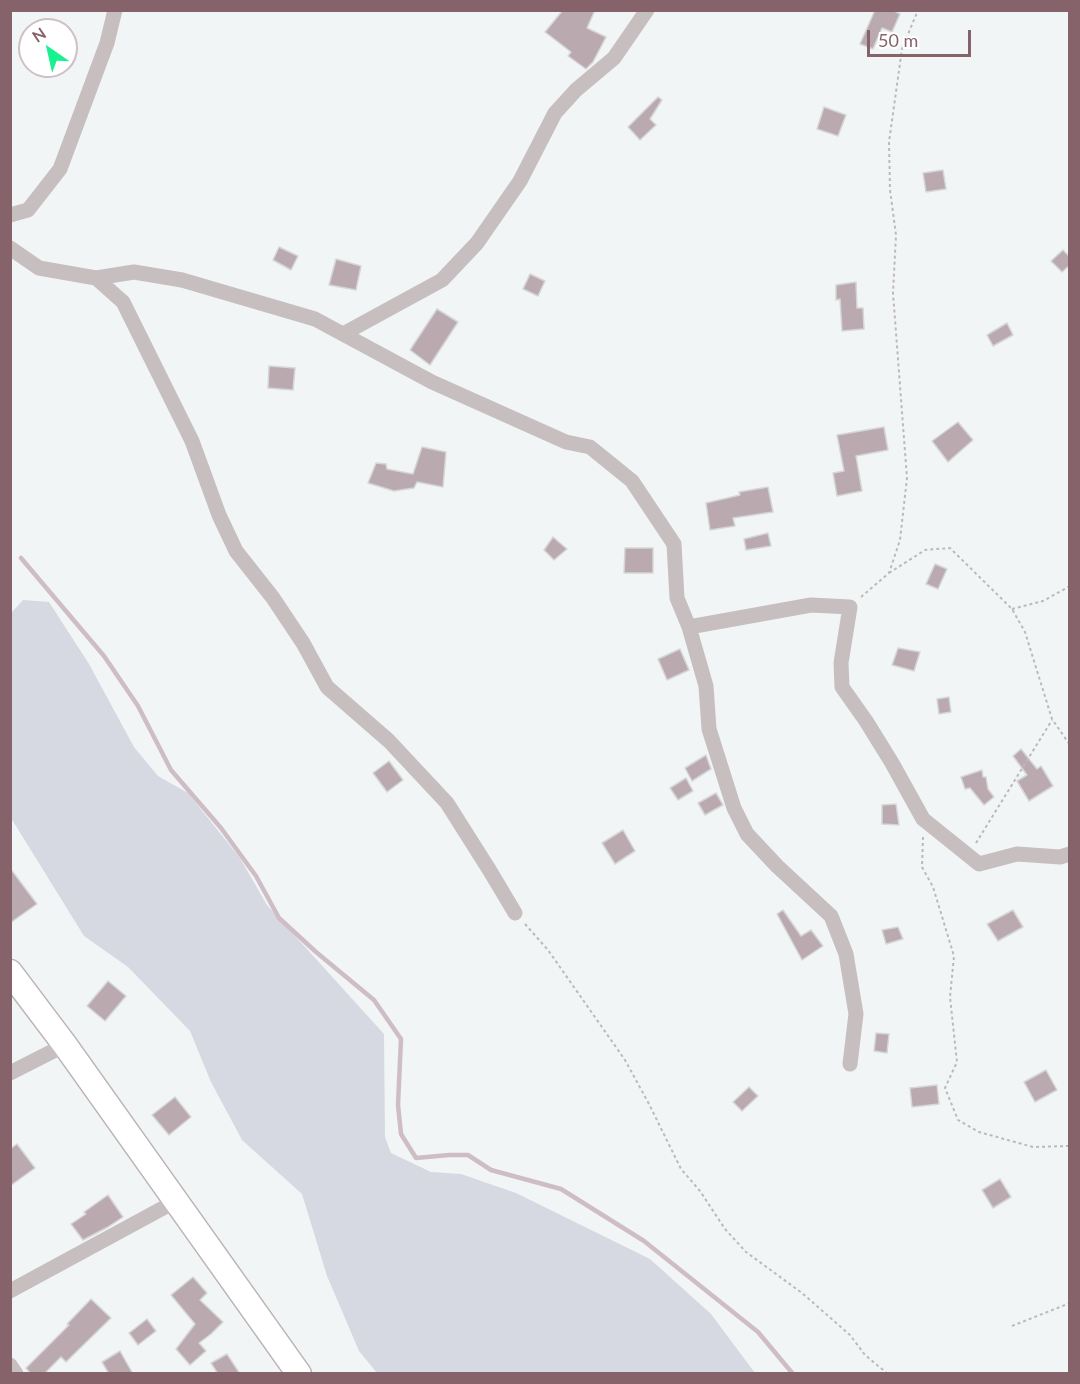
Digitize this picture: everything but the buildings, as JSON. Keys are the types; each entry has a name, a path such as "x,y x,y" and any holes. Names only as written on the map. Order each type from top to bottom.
{"highway":[{"path":"10,972 65,1045 299,1374"}],"street":[{"path":"10,215 28,210 60,169 107,43 115,10"},
{"path":"343,334 442,280 477,243 520,181 555,113 576,90 614,58 647,10"},
{"path":"10,248 39,268 96,278 134,272 182,280 315,319 432,382 566,442 590,447 632,481 674,544 677,598 689,627 706,686 709,729 734,808 747,834 777,866 831,916 846,954 856,1014 850,1064"},
{"path":"96,278 123,302 192,441 219,515 236,551 273,598 303,643 327,687 389,741 447,803 515,913"},
{"path":"689,627 811,605 850,607 841,663 842,687 892,763 923,819 979,864 1017,854 1060,857 1070,854"},
{"path":"10,1073 65,1045"},
{"path":"10,1291 176,1201"},
{"path":"10,1365 16,1374"}],"path":[{"path":"889,573 900,540 907,478 893,293 896,235 890,190 889,142 902,49 918,10"},
{"path":"850,607 889,573 925,550 950,548 1012,609 1024,632 1053,719 1070,745"},
{"path":"1012,609 1043,601 1070,586"},
{"path":"968,856 1053,719"},
{"path":"923,819 922,867 933,887 954,956 950,997 957,1062 945,1088 958,1120 979,1132 1033,1148 1070,1146"},
{"path":"515,913 548,950 625,1060 681,1169 700,1191 725,1230 746,1252 802,1293 850,1335 865,1355 888,1374"},
{"path":"1012,1326 1070,1303"}],"shaded area":[{"path":"23,600 49,602 89,664 134,747 158,776 188,793 240,858 267,905 384,1034 385,1137 391,1153 431,1172 461,1174 516,1193 650,1259 711,1314 755,1373 377,1373 359,1351 327,1276 302,1194 242,1140 211,1082 190,1031 128,967 84,936 11,818 11,613"}],"waterway":[{"path":"21,558 104,656 138,706 171,770 221,828 256,876 279,918 374,1000 401,1039 398,1105 401,1134 416,1158 468,1155 491,1170 561,1189 644,1241 758,1332 793,1374"}]}
